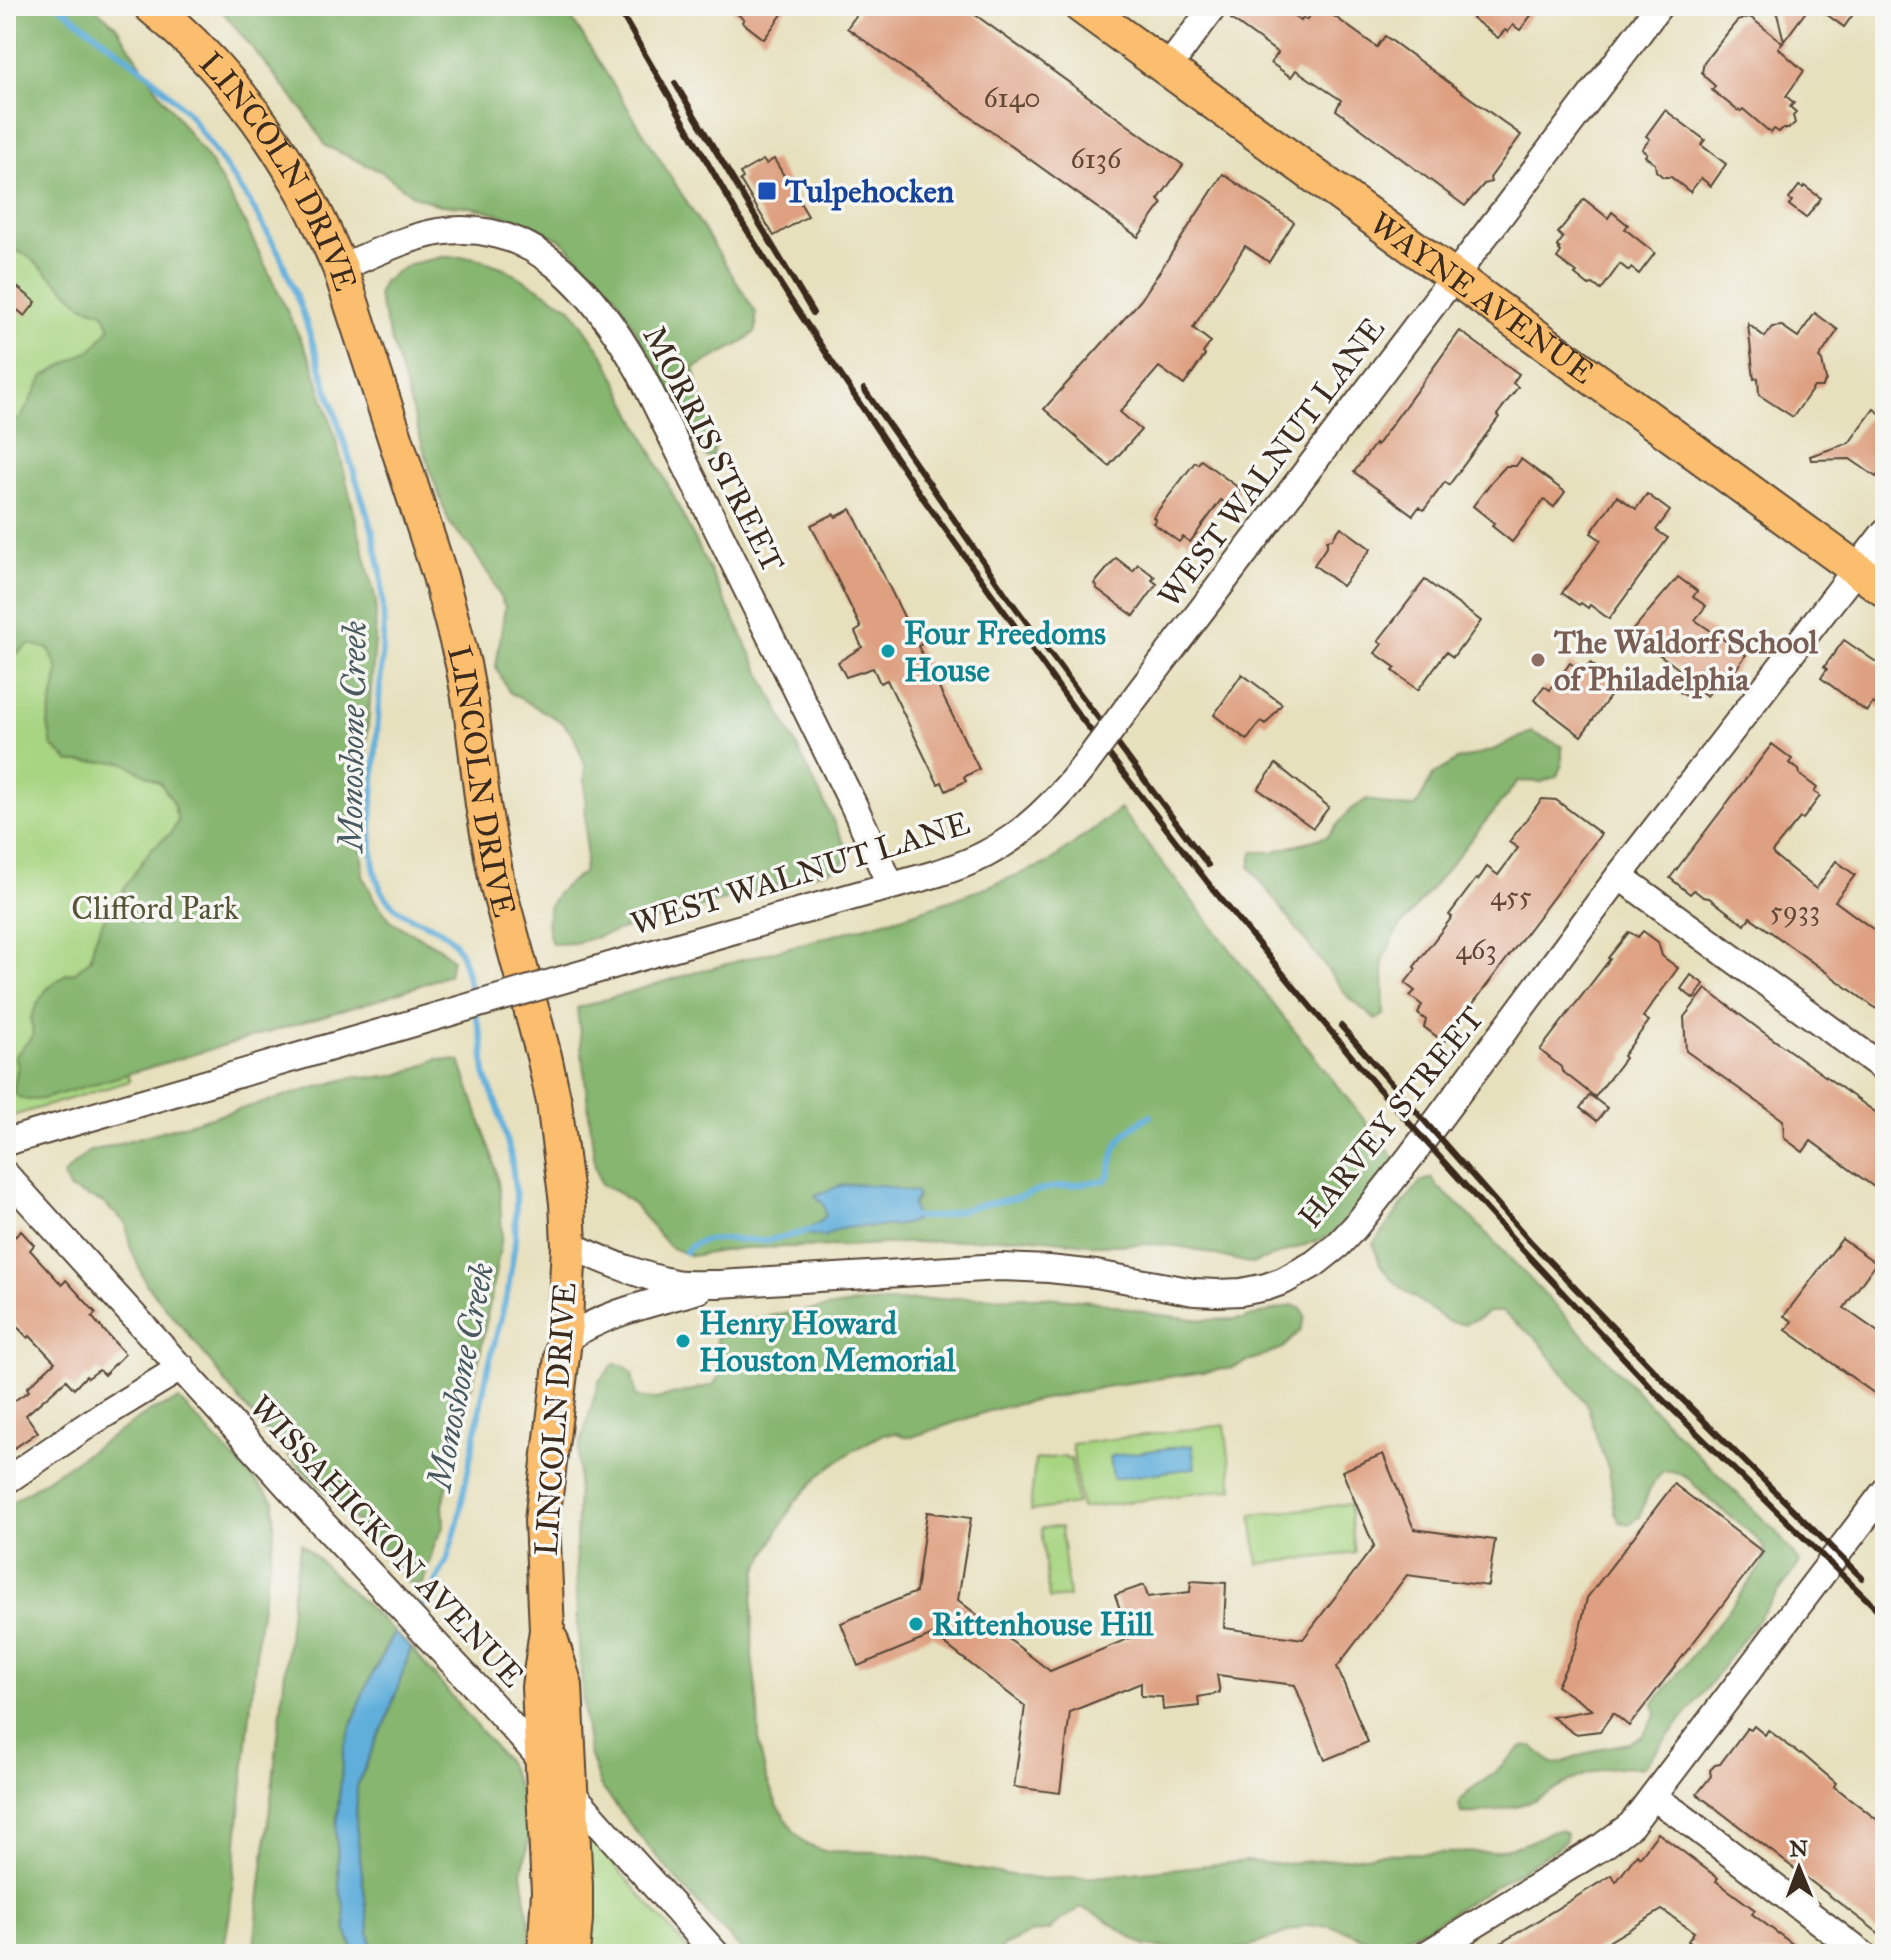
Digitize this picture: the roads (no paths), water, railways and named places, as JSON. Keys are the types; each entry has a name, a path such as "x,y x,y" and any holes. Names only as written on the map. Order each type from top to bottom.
{"main road":[{"name":"LINCOLN DRIVE","path":"151,6 222,75 273,141 298,180 340,268 440,576 463,664 489,845 554,1102 564,1169 569,1245 564,1340 542,1520 547,1630 539,1687 549,1892 545,1954"},
{"name":"WAYNE AVENUE","path":"1081,6 1885,590"},
{"name":"LINCOLN DRIVE","path":"547,1630 565,1686 575,1886 572,1954"}],"street":[{"path":"1167,69 1214,6"},
{"name":"WEST WALNUT LANE","path":"6,1142 891,886 962,864 1007,842 1051,805 1084,766 1659,6"},
{"name":"MORRIS STREET","path":"340,268 420,236 474,230 516,240 540,254 561,269 597,304 640,372 891,886"},
{"name":"HARVEY STREET","path":"569,1245 675,1283 719,1284 1000,1267 1065,1270 1194,1292 1241,1292 1283,1281 1314,1264 1355,1227 1442,1117 1619,876 1885,532"},
{"path":"1619,876 1885,1069"},
{"name":"WISSAHICKON AVENUE","path":"6,1175 295,1494 490,1702 716,1954"},
{"name":"HARVEY STREET","path":"564,1340 617,1313 719,1284"},
{"path":"6,1481 92,1422 182,1367"},
{"path":"1427,1954 1603,1846 1631,1825 1885,1491"},
{"path":"1653,1797 1862,1954"}],"water":[{"path":"852,1184 915,1191 917,1197 912,1205 916,1220 906,1224 845,1228 824,1237 805,1234 805,1230 826,1215 824,1205 815,1195"},
{"path":"1192,1445 1195,1468 1113,1479 1110,1456"},
{"path":"394,1632 411,1648 386,1722 357,1786 356,1825 371,1946 375,1954 355,1954 346,1930 339,1886 336,1829 344,1749 364,1691"}],"waterway":[{"name":"Monoshone Creek","path":"59,6 149,74 189,114 251,204 280,255 303,313 372,529 381,572 384,623 371,829 378,881 390,902 400,911 443,932 456,945 465,966 472,997"},
{"name":"Monoshone Creek","path":"424,1605 447,1560 458,1522 488,1368 508,1290 515,1242 516,1198 511,1156 485,1074 483,1043 475,1012"},
{"path":"909,1217 937,1217 1043,1189 1106,1180 1123,1136 1150,1116"},
{"path":"685,1252 692,1245 712,1239 768,1240 811,1230"}],"railway":[{"path":"617,6 743,224 920,494 1078,714 1212,888 1377,1087 1522,1249 1660,1397 1885,1617"},
{"path":"675,83 813,313"},
{"path":"864,389 1007,596 1208,865"},
{"path":"1341,1026 1530,1241 1671,1388 1862,1578"}],"place":[{"name":"Tulpehocken","path":"767,191"},
{"name":"Four Freedoms House","path":"888,651"},
{"name":"The Waldorf School of Philadelphia","path":"1538,660"},
{"name":"Henry Howard Houston Memorial","path":"683,1341"},
{"name":"Rittenhouse Hill","path":"916,1624"}],"park label":[{"name":"Clifford Park","path":"155,908"}]}
